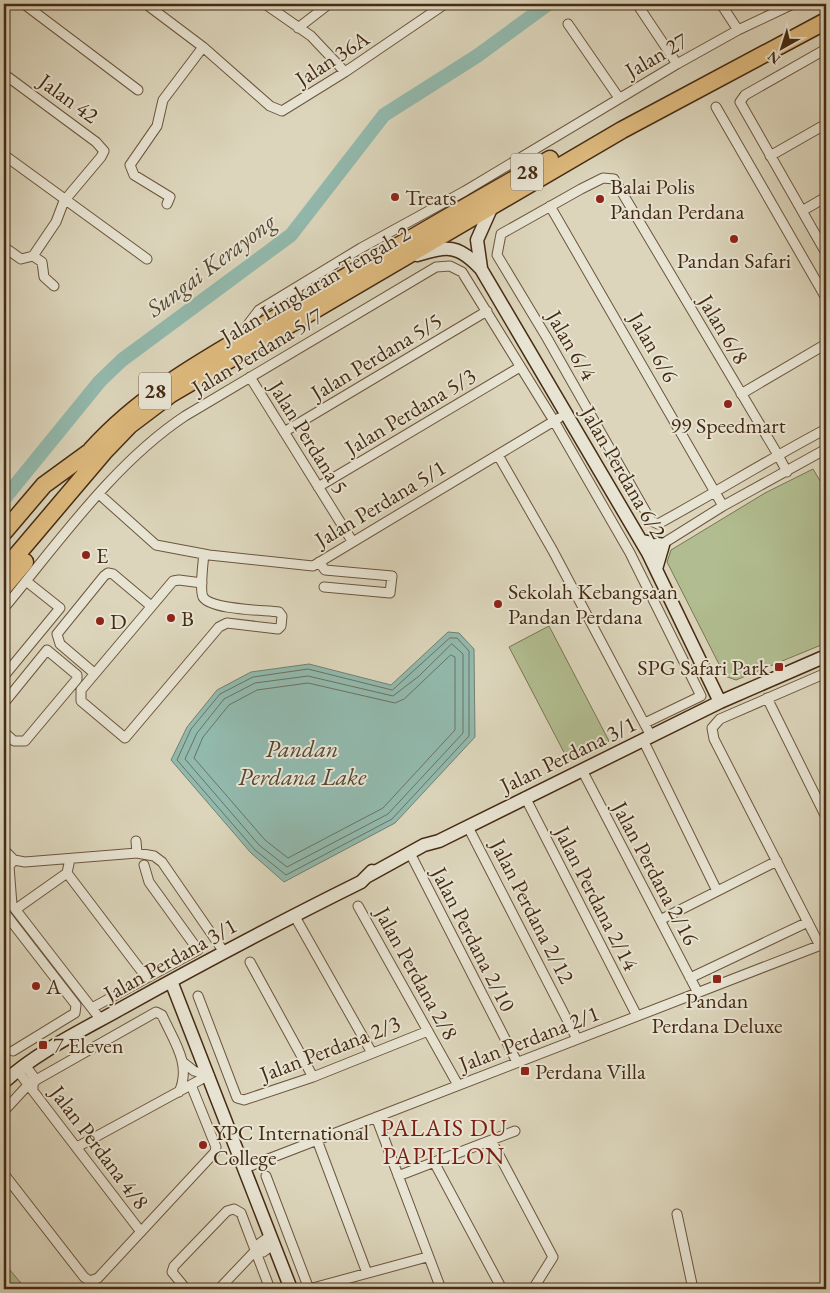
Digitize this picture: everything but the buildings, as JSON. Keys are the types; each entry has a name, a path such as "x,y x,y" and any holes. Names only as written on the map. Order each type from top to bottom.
{"highway":[{"name":"Jalan Lingkaran Tengah 2","path":"4,553 88,453 123,416 159,388 429,227 617,120 826,8"},
{"name":"Jalan Lingkaran Tengah 2","path":"4,570 104,452 130,425 171,394 622,130 826,21"},
{"path":"4,532 44,485 88,453"},
{"path":"4,587 40,544 47,531 50,515"}],"street":[{"path":"4,8 7,4"},
{"path":"24,4 138,90"},
{"path":"146,4 203,47 162,100 157,126 130,165 134,175 170,197 167,204"},
{"path":"265,4 321,46 346,72"},
{"path":"298,28 329,4"},
{"name":"Jalan 36A","path":"203,47 270,106 278,110 288,108 346,72 445,4"},
{"path":"637,4 677,64"},
{"path":"721,4 738,30"},
{"name":"Jalan 27","path":"233,344 259,310 397,227 465,191 677,64 738,30 793,4"},
{"path":"568,24 618,98"},
{"path":"826,49 745,95 741,104 826,253"},
{"name":"Jalan 42","path":"4,74 96,142 104,151 101,158 64,201"},
{"path":"716,107 826,298"},
{"path":"770,156 826,124"},
{"path":"4,155 64,201 147,259"},
{"name":"Jalan 6/4","path":"614,179 603,178 505,230 501,234 497,255 547,338 651,521 658,524 715,492"},
{"name":"Jalan 6/8","path":"614,179 787,472"},
{"path":"802,212 826,198"},
{"path":"29,258 56,222 64,201"},
{"name":"Jalan Perdana 6/2","path":"482,269 478,240 493,204"},
{"name":"Jalan 6/6","path":"550,206 602,293 723,506"},
{"path":"397,227 429,227"},
{"path":"4,247 21,259 29,258 42,262 44,277 54,286"},
{"name":"Jalan Perdana 6/2","path":"399,261 441,248 450,248 460,250 470,256 482,269 648,553 720,702"},
{"name":"Jalan Perdana 5/7","path":"4,608 99,494 156,436 185,416 436,267 450,266 462,272 487,312"},
{"path":"487,312 554,421 630,553 700,696 645,724"},
{"name":"Jalan Perdana 5/5","path":"284,432 487,312"},
{"path":"741,394 826,344"},
{"name":"Jalan Perdana 5/3","path":"318,487 520,367"},
{"name":"Jalan Perdana 5","path":"250,377 352,542"},
{"name":"Jalan Perdana 5/1","path":"99,494 156,545 207,555 314,566 567,414"},
{"path":"715,492 826,429"},
{"path":"648,553 723,506 826,449"},
{"path":"498,455 553,551 645,724 647,738 717,891"},
{"path":"641,541 663,545"},
{"path":"656,569 663,545"},
{"path":"203,579 173,581 80,690 81,701 125,738 222,625 228,623 278,629 281,626 282,616 279,612 214,604 204,597 203,579 207,571 207,555"},
{"path":"324,560 325,570 392,576 390,593 324,586"},
{"path":"94,673 60,644 57,634 104,576 108,573 113,574 151,606"},
{"path":"4,676 60,608 26,581"},
{"path":"4,703 47,650 75,671 77,679 25,741 14,741 4,732"},
{"name":"Jalan Perdana 3/1","path":"4,1082 21,1067 101,1020 224,952 363,880 375,868 416,845 430,844 468,827 720,702 825,660"},
{"path":"823,945 808,922 776,861 714,738 712,728 720,719 826,673"},
{"path":"767,698 826,817"},
{"name":"Jalan Perdana 2/16","path":"582,770 698,993"},
{"name":"Jalan Perdana 2/14","path":"525,798 637,1016"},
{"name":"Jalan Perdana 2/12","path":"468,827 577,1039"},
{"path":"136,841 137,853"},
{"name":"Jalan Perdana 3/1","path":"363,880 368,882 412,859 428,850 430,844"},
{"path":"4,850 14,860 25,862 137,853 154,856 162,862 224,952"},
{"path":"13,1051 75,1013 77,1009 76,1005 4,912 67,873 70,859"},
{"name":"Jalan Perdana 2/10","path":"412,859 517,1062"},
{"path":"14,860 9,866 14,907 101,1020"},
{"path":"660,920 776,861"},
{"path":"92,1008 198,950 149,882 144,865"},
{"path":"67,873 146,977"},
{"name":"Jalan Perdana 2/8","path":"358,906 458,1085"},
{"path":"294,916 372,1053"},
{"path":"690,978 808,922"},
{"name":"Jalan Perdana 2/1","path":"245,1168 823,945"},
{"path":"250,962 313,1077"},
{"path":"171,981 291,1289"},
{"name":"Jalan Perdana 2/3","path":"198,996 237,1098 244,1100 313,1077 428,1031"},
{"path":"4,1110 33,1085 156,1012 162,1015 184,1063 194,1071 209,1076"},
{"path":"179,1092 183,1081 184,1063"},
{"name":"Jalan Perdana 4/8","path":"21,1067 77,1148 141,1232"},
{"path":"77,1148 209,1076"},
{"path":"4,1174 90,1281 98,1278 213,1156 216,1146 191,1085"},
{"path":"376,1117 427,1257 441,1289"},
{"path":"398,1176 515,1131"},
{"path":"317,1140 366,1273"},
{"path":"491,1140 553,1257 534,1289"},
{"path":"434,1162 502,1289"},
{"path":"266,1176 309,1289 427,1257"},
{"path":"186,1289 174,1277 172,1272 174,1266 227,1211 234,1209 241,1213 270,1289"},
{"path":"677,1214 693,1289"},
{"path":"224,1287 259,1244 272,1240"}],"green space":[{"path":"813,469 826,491 826,643 736,680 725,676 667,562 671,550 765,493"},
{"path":"549,626 609,741 569,762 509,647"},
{"path":"4,1263 26,1289 4,1289"}],"water":[{"name":"Pandan Perdana Lake","path":"448,632 459,633 474,649 475,737 395,823 284,882 251,853 171,760 187,727 217,690 251,672 309,664 391,685"}],"waterway":[{"name":"Sungai Kerayong","path":"4,499 100,381 122,360 291,235 384,115 477,56 548,4"}],"place":[{"name":"Treats","path":"395,197"},
{"name":"Balai Polis Pandan Perdana","path":"600,199"},
{"name":"Pandan Safari","path":"734,239"},
{"name":"99 Speedmart","path":"728,404"},
{"name":"E","path":"86,555"},
{"name":"Sekolah Kebangsaan Pandan Perdana","path":"498,604"},
{"name":"B","path":"171,618"},
{"name":"D","path":"100,621"},
{"name":"SPG Safari Park","path":"779,667"},
{"name":"Pandan Perdana Deluxe","path":"717,979"},
{"name":"A","path":"36,986"},
{"name":"7 Eleven","path":"43,1045"},
{"name":"Perdana Villa","path":"525,1071"},
{"name":"YPC International College","path":"203,1145"}],"district":[{"name":"PALAIS DU PAPILLON","path":"444,1142"}]}
